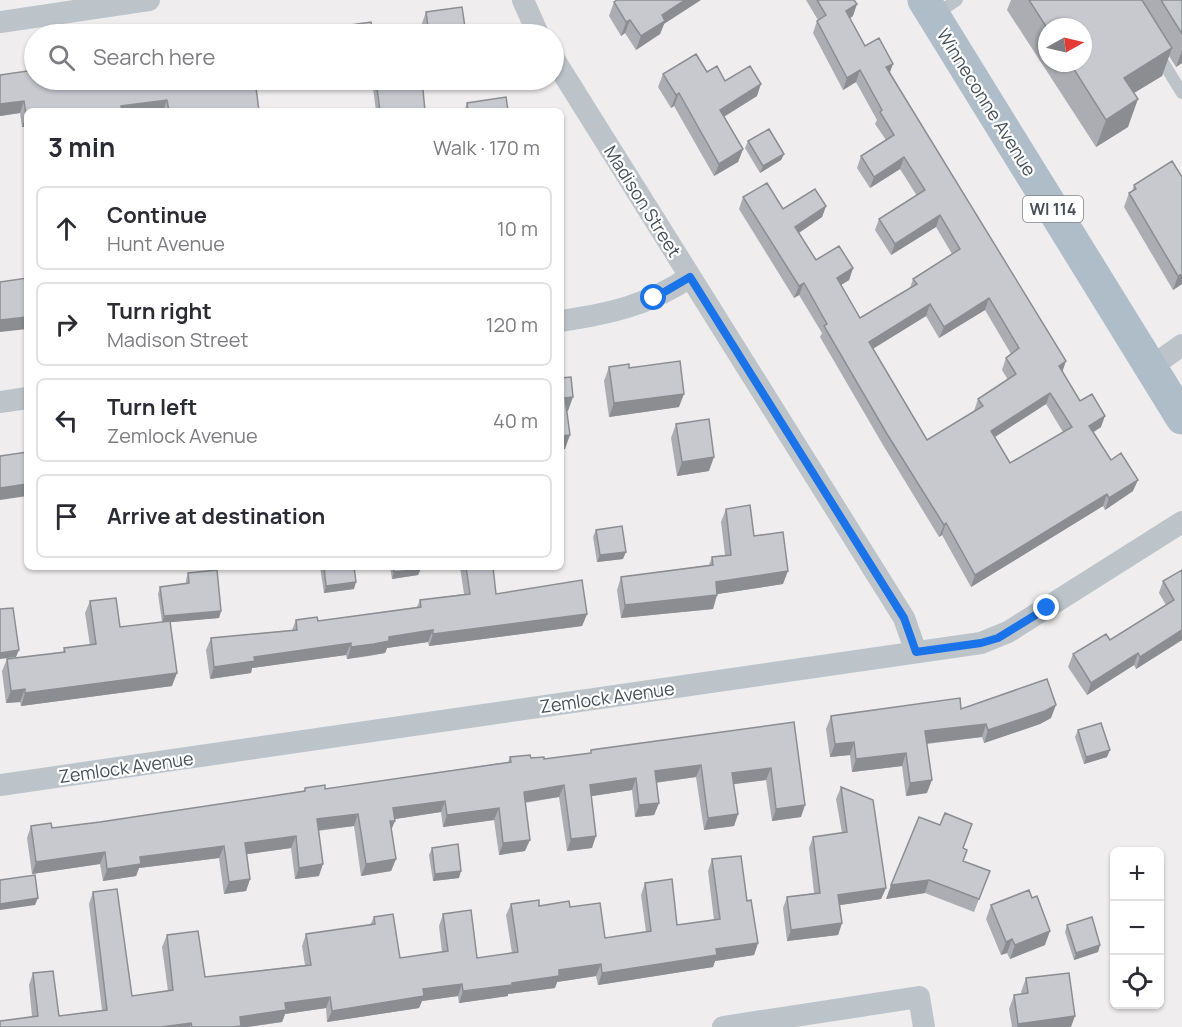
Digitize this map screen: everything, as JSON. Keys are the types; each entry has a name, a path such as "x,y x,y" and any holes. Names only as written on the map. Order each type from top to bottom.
{"main road":[{"name":"Winneconne Avenue","path":"938,5 1182,418"}],"street":[{"path":"0,22 149,0"},
{"path":"523,0 534,24"},
{"name":"Madison Street","path":"564,74 904,618 916,652"},
{"path":"564,321 613,313 639,305 690,277"},
{"path":"1151,367 1182,345"},
{"path":"0,402 24,398"},
{"name":"Zemlock Avenue","path":"0,785 981,643 998,638 1182,522"},
{"path":"723,1027 919,997 924,1027"}],"lane":[{"path":"1153,46 1182,93"}],"building":[{"path":"617,0 685,0 662,15 665,21 641,36 630,20 626,22 614,2"},
{"path":"817,0 854,0 857,4 846,11 865,46 879,38 893,64 886,67 1066,361 1059,366 1080,401 1092,394 1105,416 1089,426 1111,460 1121,453 1138,480 1109,498 1107,494 975,575 946,523 944,525 887,434 824,326 827,324 804,283 799,286 743,197 767,183 783,209 815,189 826,206 795,227 816,260 839,246 853,268 837,278 860,318 917,284 913,279 960,249 940,215 895,244 879,219 925,190 904,157 874,177 861,156 894,135 860,70 847,78 817,21 826,15","holes":["989,298 1019,348 1006,358 1016,374 978,399 983,406 927,440 869,342 930,304 944,327","1050,393 1072,427 1010,463 991,431"]},
{"path":"1029,0 1142,0 1172,48 1124,78 1138,99 1106,120 1076,72 1092,72 1092,18 1041,18"},
{"path":"1161,0 1182,0 1182,34"},
{"path":"462,7 465,24 428,24 426,12"},
{"path":"696,54 707,72 717,66 725,81 750,66 761,84 720,110 743,149 719,164 679,93 676,95 663,74"},
{"path":"24,71 24,90 256,90 259,108 168,108 167,100 121,106 121,108 25,108 24,101 0,104 0,75"},
{"path":"377,90 423,90 425,108 380,108"},
{"path":"506,97 508,108 468,108 467,103"},
{"path":"769,129 784,154 763,166 748,141"},
{"path":"1172,161 1182,177 1182,274 1178,276 1129,193 1136,189 1134,185"},
{"path":"24,278 24,317 0,320 0,282"},
{"path":"680,361 684,394 614,403 609,367 629,364 629,368"},
{"path":"571,377 573,397 565,398 570,435 564,436 564,378"},
{"path":"709,419 714,457 682,462 676,424"},
{"path":"24,452 24,484 0,488 0,456"},
{"path":"750,505 754,536 783,532 788,571 716,582 717,595 625,605 621,577 713,565 712,557 731,555 726,509"},
{"path":"622,526 626,552 600,555 596,530"},
{"path":"217,570 221,611 164,616 160,587 189,583 188,573"},
{"path":"324,570 354,570 356,582 326,586"},
{"path":"466,570 493,570 496,594 582,580 587,614 433,634 433,630 389,637 389,641 374,644 351,647 351,643 254,657 255,661 214,667 211,638 297,630 296,620 317,617 318,621 421,607 420,600 470,594"},
{"path":"1182,570 1182,630 1140,657 1138,653 1091,683 1073,654 1106,634 1110,640 1174,600 1163,581"},
{"path":"116,598 120,627 170,621 177,673 25,693 25,689 11,691 7,659 65,652 64,648 96,644 90,601"},
{"path":"13,608 19,650 0,653 0,609"},
{"path":"1047,679 1056,705 1045,711 988,730 986,724 925,731 932,780 910,783 906,753 856,759 854,742 835,744 831,716 960,698 961,709"},
{"path":"794,722 805,805 776,809 771,768 732,773 738,814 708,818 701,765 655,771 659,803 639,805 636,778 590,785 596,836 571,839 564,785 524,792 530,840 503,843 499,808 447,815 445,801 393,808 395,821 390,821 396,859 366,864 358,814 317,819 323,864 299,868 296,836 245,843 250,879 229,882 224,846 140,857 141,864 107,869 105,852 36,862 31,826 51,823 52,828 100,822 305,791 305,788 325,785 325,789 511,762 510,757 530,755 531,758 544,757 544,759 591,753 591,750"},
{"path":"1101,723 1110,750 1086,757 1078,730"},
{"path":"841,787 873,800 886,888 838,895 842,923 791,930 787,897 820,893 813,837 847,832"},
{"path":"945,813 972,824 963,848 967,850 963,861 990,871 979,899 929,880 891,885 919,817 940,825"},
{"path":"458,844 461,871 435,874 432,848"},
{"path":"741,856 747,901 751,900 758,943 716,949 717,955 602,973 601,964 559,970 559,976 463,991 462,984 423,989 424,996 332,1011 330,997 285,1003 286,1010 240,1017 241,1026 232,1027 192,1027 191,1023 161,1027 0,1027 0,1021 38,1016 33,973 53,971 59,1016 107,1010 93,892 117,889 132,996 173,990 167,935 198,931 205,977 311,965 306,934 375,924 374,917 393,914 400,958 448,951 443,914 471,910 477,958 518,952 511,904 539,900 539,906 569,901 570,907 600,903 605,938 651,931 645,883 672,879 677,925 720,919 712,859"},
{"path":"35,875 38,898 0,904 0,880"},
{"path":"1029,890 1032,898 1037,896 1050,931 1015,945 1012,939 1006,942 991,905"},
{"path":"1092,917 1100,945 1076,953 1067,925"},
{"path":"1069,973 1075,1016 1018,1024 1014,995 1028,993 1026,978"}],"route":[{"path":"654,298 690,277 904,618 916,652 981,643 998,638 1047,608"}]}
